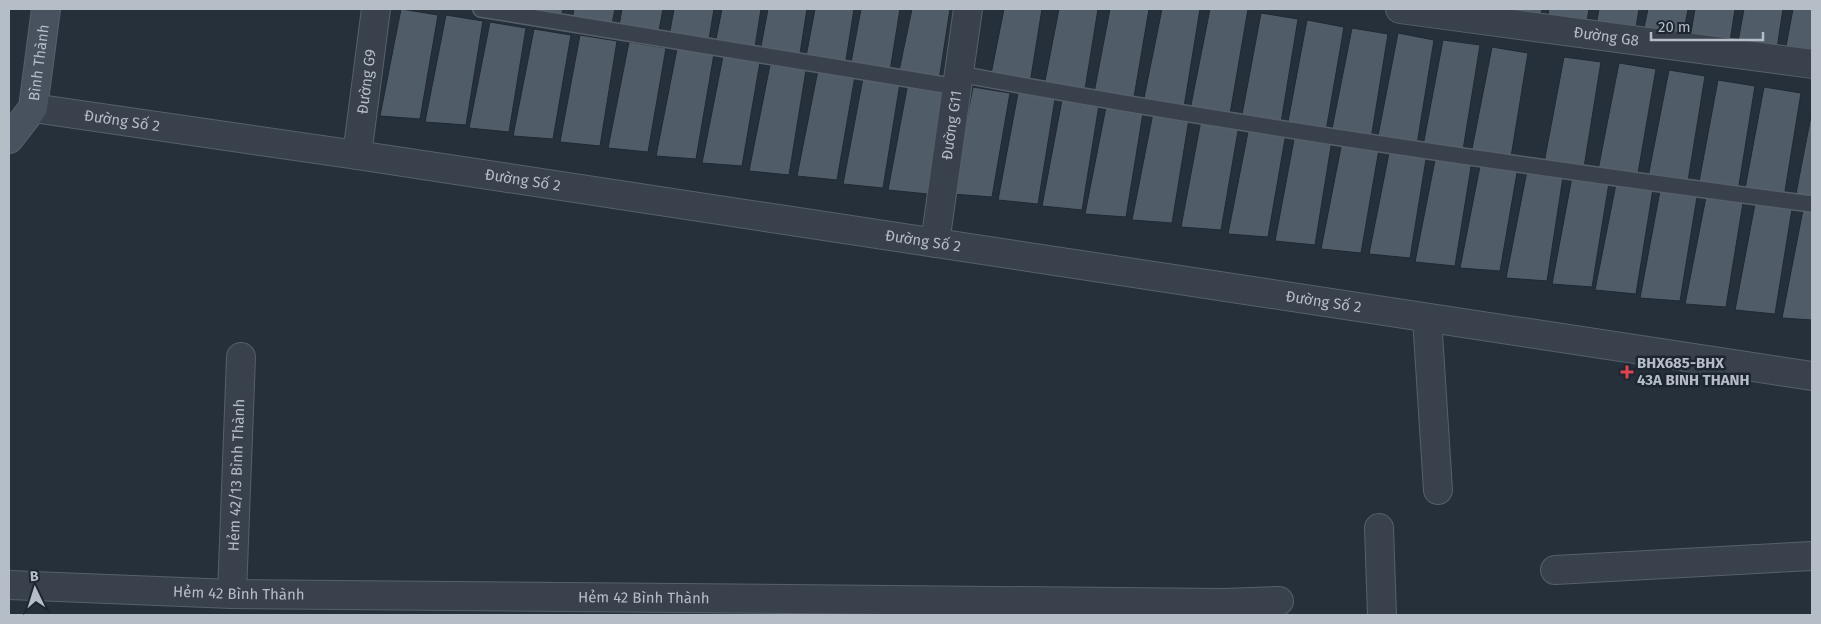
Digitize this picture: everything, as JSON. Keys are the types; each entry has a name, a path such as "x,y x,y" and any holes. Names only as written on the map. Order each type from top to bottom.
{"street":[{"name":"Bình Thành","path":"9,139 33,108 46,9"},
{"name":"Đường G9","path":"357,155 376,9"},
{"name":"Đường G11","path":"935,243 968,9"},
{"name":"Đường G8","path":"1400,9 1427,11 1812,64"},
{"name":"Đường Số 2","path":"33,108 357,155 1812,376"},
{"path":"1427,318 1438,490"},
{"name":"Hẻm 42/13 Bình Thành","path":"232,594 240,357"},
{"path":"1379,528 1382,615"},
{"path":"1554,570 1812,556"},
{"name":"Hẻm 42 Bình Thành","path":"9,585 232,594 1204,603 1279,601"}],"lane":[{"path":"481,9 1672,186 1812,204"}],"building":[{"path":"401,9 438,15 420,119 380,116"},
{"path":"522,9 563,9 561,18"},
{"path":"574,9 615,9 611,29 571,25"},
{"path":"622,9 663,9 658,36 618,32"},
{"path":"674,9 714,9 708,45 668,42"},
{"path":"722,9 761,9 754,53 714,49"},
{"path":"768,9 807,9 799,60 759,57"},
{"path":"815,9 854,9 845,66 805,62"},
{"path":"861,9 900,9 890,71 850,68"},
{"path":"912,9 950,9 939,80 898,76"},
{"path":"1004,9 1042,9 1030,83 990,79"},
{"path":"1059,9 1098,9 1085,89 1044,86"},
{"path":"1110,9 1149,9 1134,97 1094,93"},
{"path":"1162,9 1200,9 1184,107 1143,103"},
{"path":"1210,9 1248,9 1230,114 1190,110"},
{"path":"1501,9 1542,9 1540,22"},
{"path":"1549,9 1589,9 1586,28 1546,25"},
{"path":"1599,9 1639,9 1635,34 1595,31"},
{"path":"1648,9 1688,9 1682,41 1642,37"},
{"path":"1695,9 1735,9 1729,48 1689,44"},
{"path":"1744,9 1783,9 1776,55 1736,53"},
{"path":"1793,9 1812,9 1812,59 1784,57"},
{"path":"1261,13 1298,19 1281,123 1241,120"},
{"path":"446,15 483,21 466,125 425,122"},
{"path":"1307,20 1344,27 1326,131 1287,127"},
{"path":"490,22 526,28 509,132 469,128"},
{"path":"1352,28 1388,34 1371,139 1331,134"},
{"path":"534,29 571,35 553,139 513,136"},
{"path":"1398,33 1434,40 1417,144 1377,141"},
{"path":"580,35 617,41 600,146 560,142"},
{"path":"1443,40 1480,45 1463,150 1423,146"},
{"path":"629,42 666,48 648,152 608,148"},
{"path":"1492,47 1528,53 1511,157 1471,154"},
{"path":"677,49 714,54 696,159 656,156"},
{"path":"723,56 760,62 742,166 702,163"},
{"path":"1564,57 1601,62 1584,167 1544,163"},
{"path":"1619,63 1656,69 1638,173 1598,170"},
{"path":"770,65 806,70 789,175 749,171"},
{"path":"818,70 855,76 837,180 797,176"},
{"path":"1669,70 1705,76 1688,181 1648,177"},
{"path":"863,78 900,83 883,188 843,184"},
{"path":"1718,80 1755,86 1738,191 1698,187"},
{"path":"908,83 946,89 928,194 888,190"},
{"path":"973,87 1010,93 992,197 952,194"},
{"path":"1764,87 1801,93 1784,197 1744,194"},
{"path":"1018,93 1055,99 1038,204 998,200"},
{"path":"1062,100 1099,105 1082,210 1042,206"},
{"path":"1106,107 1143,113 1126,217 1085,214"},
{"path":"1812,111 1812,205 1794,204"},
{"path":"1153,113 1189,119 1172,223 1132,220"},
{"path":"1201,120 1239,125 1221,230 1181,227"},
{"path":"1249,127 1286,133 1268,237 1228,234"},
{"path":"1295,134 1332,140 1315,245 1275,241"},
{"path":"1342,142 1379,149 1361,253 1321,249"},
{"path":"1390,148 1427,153 1410,258 1369,254"},
{"path":"1436,155 1472,161 1455,266 1415,262"},
{"path":"1481,161 1518,167 1500,271 1460,268"},
{"path":"1527,171 1563,177 1547,281 1506,278"},
{"path":"1572,177 1609,183 1592,287 1552,284"},
{"path":"1616,184 1653,189 1636,294 1595,290"},
{"path":"1660,191 1697,197 1680,301 1640,298"},
{"path":"1706,197 1743,203 1726,307 1685,304"},
{"path":"1755,204 1792,209 1775,314 1735,310"},
{"path":"1803,210 1812,212 1812,320 1782,318"}],"place":[{"name":"BHX685-BHX 43A BINH THANH","path":"1627,372"}]}
